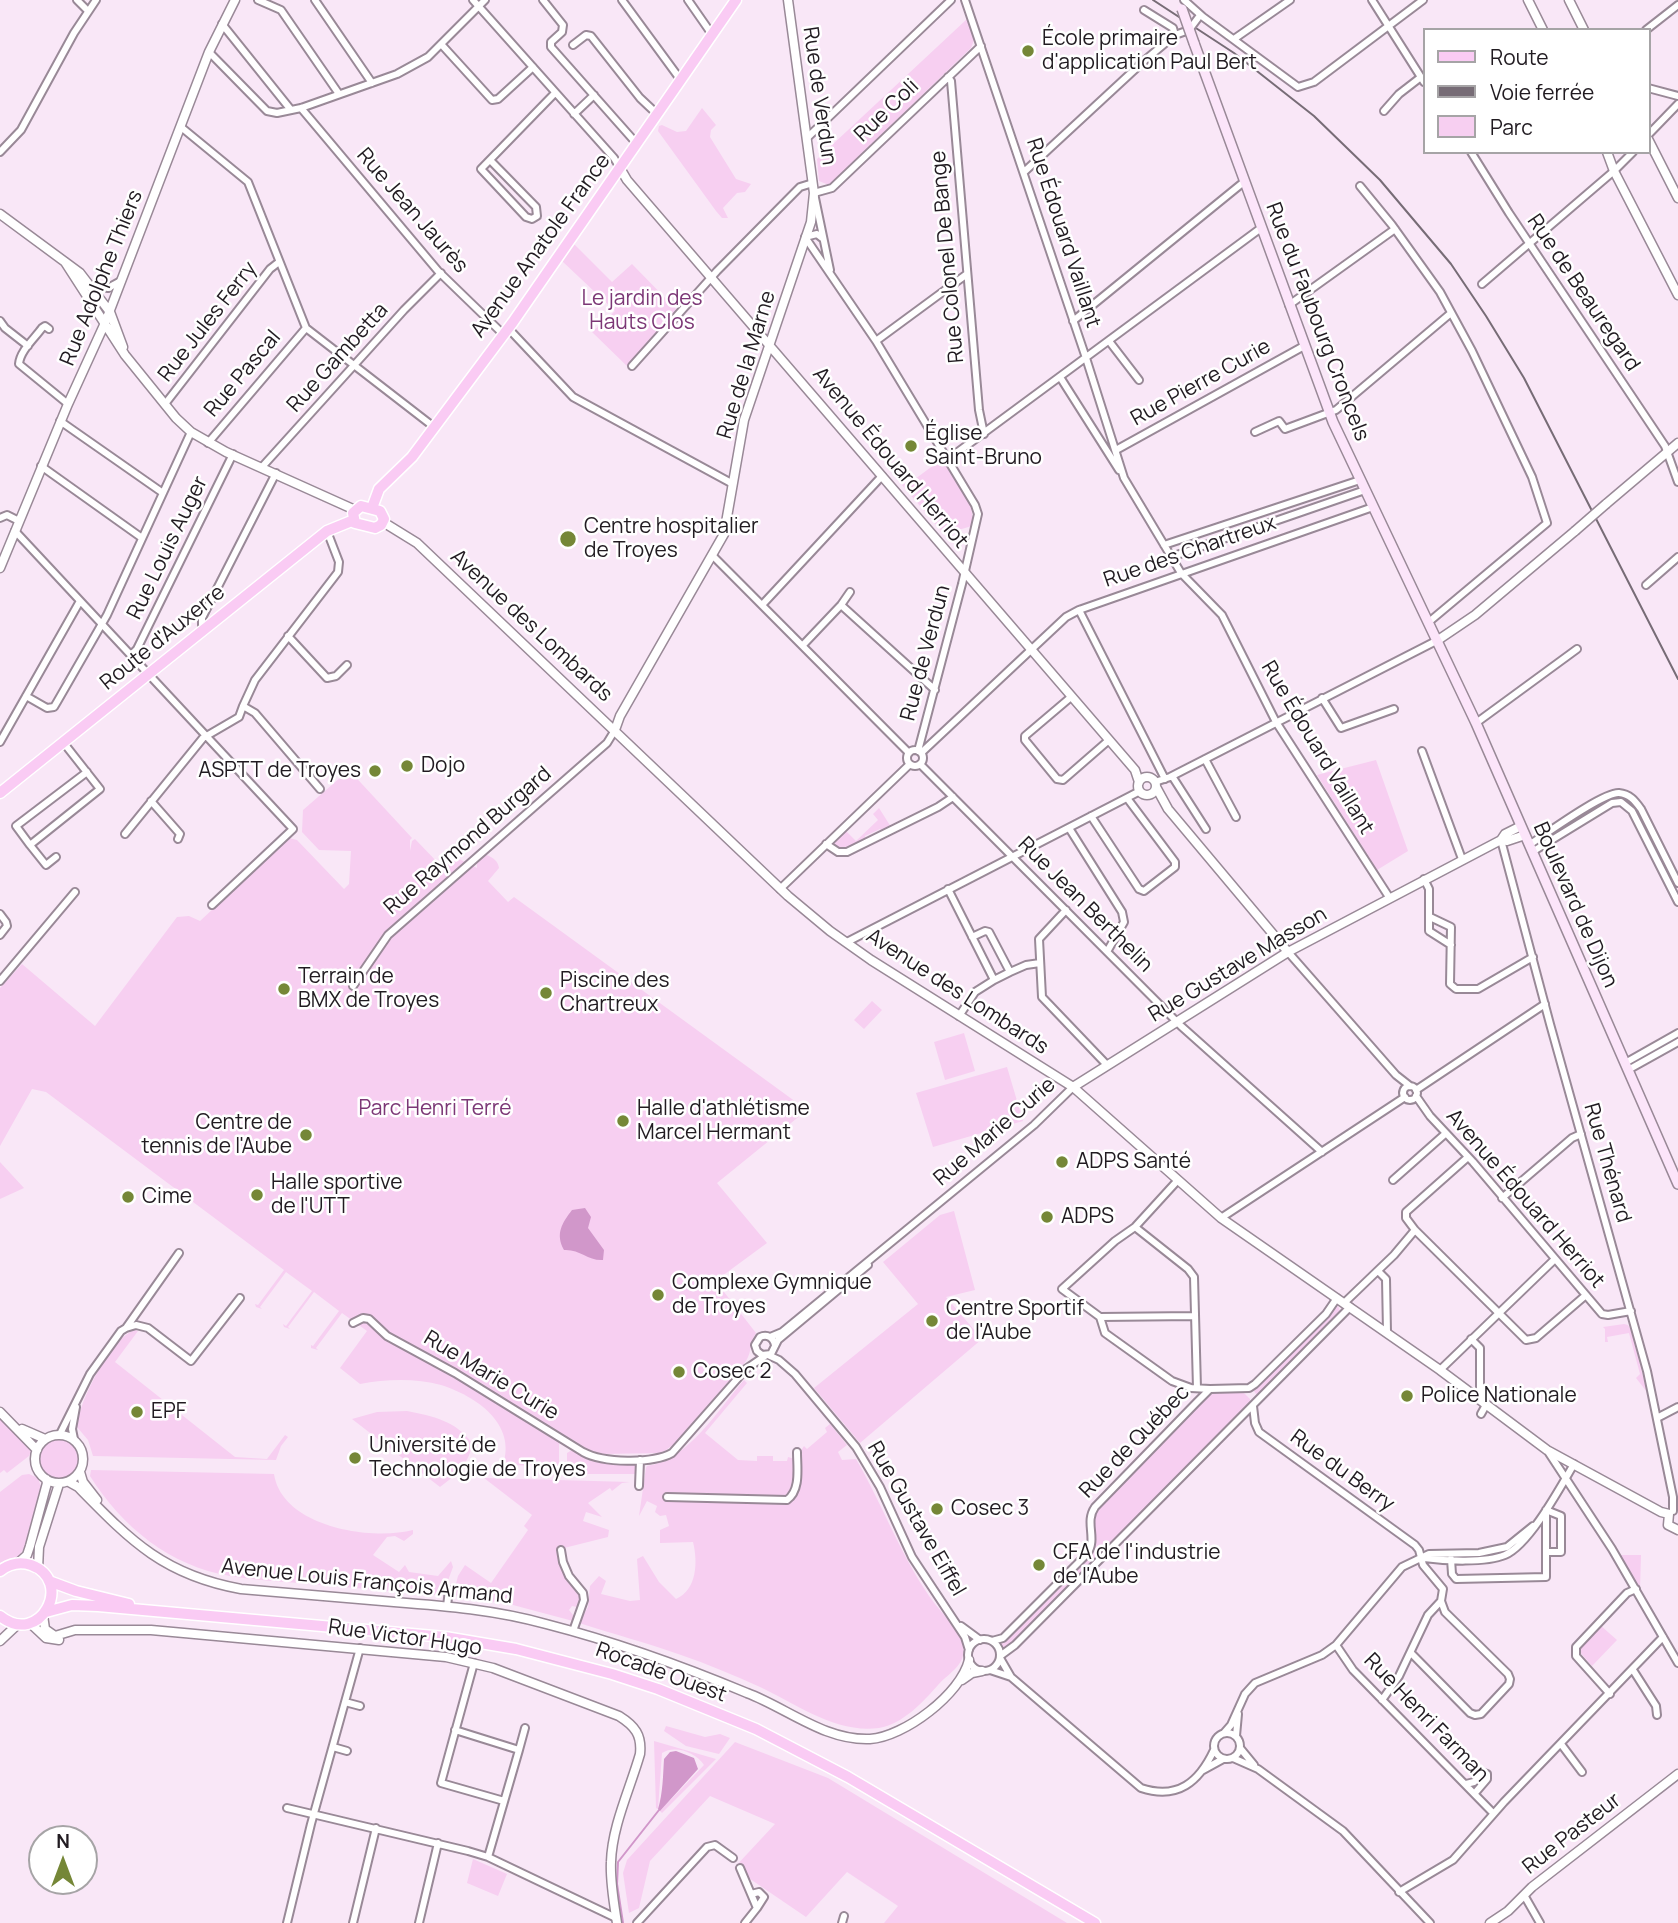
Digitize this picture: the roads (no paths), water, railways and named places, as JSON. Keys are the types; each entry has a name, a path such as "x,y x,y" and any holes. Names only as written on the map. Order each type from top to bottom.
{"main road":[{"name":"Avenue Anatole France","path":"372,509 379,489 412,457 435,427 736,0"},
{"name":"Rue du Faubourg Croncels","path":"1181,3 1183,30 1194,43 1330,414 1438,640"},
{"path":"361,506 372,509 383,515 383,522 375,528 358,525 354,515 361,506"},
{"name":"Route d'Auxerre","path":"0,793 327,531 354,515"},
{"name":"Boulevard de Dijon","path":"1438,640 1678,1184"},
{"path":"0,1571 18,1563 38,1569 49,1581 51,1597 44,1614 30,1623 17,1625 0,1616"},
{"name":"Rocade Ouest","path":"49,1581 76,1591 164,1612"},
{"name":"Rocade Ouest","path":"44,1614 72,1605 164,1612 445,1637 564,1660 658,1689 756,1729 848,1777 1095,1923"}],"street":[{"path":"77,0 88,11"},
{"path":"0,152 21,130 74,33 96,0"},
{"name":"Rue Adolphe Thiers","path":"0,568 60,421 110,312 209,52 234,0"},
{"path":"258,0 281,10 338,94"},
{"path":"315,0 372,83"},
{"path":"473,0 620,168"},
{"path":"209,52 267,111 277,113 301,108 413,66 428,57 485,0"},
{"path":"544,0 564,24 562,32 551,42 551,47 636,144"},
{"path":"622,0 680,79"},
{"path":"688,0 711,33"},
{"name":"Rue de Verdun","path":"788,0 814,193 831,272"},
{"path":"808,137 951,0"},
{"name":"Rue Édouard Vaillant","path":"965,0 1124,478"},
{"path":"1234,39 1290,0"},
{"path":"1373,0 1422,78"},
{"path":"1181,3 1298,87 1314,82 1423,0"},
{"path":"1528,0 1542,28"},
{"path":"1569,0 1583,28"},
{"path":"1649,28 1678,5"},
{"path":"1144,10 1173,28 1183,30"},
{"path":"1024,172 1198,15"},
{"path":"222,24 291,110"},
{"path":"573,46 586,34 591,36 640,98 657,114"},
{"path":"441,44 492,100 498,99 533,67"},
{"name":"Rue Coli","path":"814,193 832,188 981,46"},
{"name":"Rue Colonel De Bange","path":"948,77 951,81 979,410 984,434"},
{"path":"1384,111 1399,94 1422,81"},
{"path":"1650,89 1678,96"},
{"path":"490,160 536,207 537,216 532,219 526,217 481,169 555,93"},
{"path":"574,114 594,95"},
{"path":"1650,135 1678,104"},
{"name":"Rue Jean Jaurès","path":"301,108 441,273 573,397 733,484"},
{"path":"181,127 248,182 306,328 435,427"},
{"path":"1650,141 1678,198"},
{"name":"Rue de Beauregard","path":"1472,154 1667,452 1678,482"},
{"path":"1608,154 1678,295"},
{"path":"1482,284 1615,171 1631,154"},
{"name":"Avenue Édouard Herriot","path":"620,168 627,180 1071,697 1135,770 1154,782"},
{"path":"1073,321 1245,181"},
{"path":"632,366 712,277 800,187 813,183"},
{"path":"1360,186 1440,292 1472,351 1532,477 1547,523 1430,621"},
{"name":"Rue de la Marne","path":"615,730 724,534 744,420 811,222 814,193"},
{"path":"1,215 65,262 91,285 110,312 121,343 135,367"},
{"path":"947,460 1261,228"},
{"path":"1289,306 1395,229"},
{"path":"800,255 822,238 817,234 805,237"},
{"name":"Rue de Verdun","path":"805,237 876,341 978,514 920,752"},
{"path":"65,262 135,367 191,432 354,515"},
{"name":"Rue Jules Ferry","path":"165,404 270,269 279,262"},
{"name":"Rue Gambetta","path":"262,467 404,310 441,273"},
{"path":"876,341 967,274"},
{"path":"91,285 107,288 122,280"},
{"path":"1255,432 1279,421 1285,429 1330,414 1451,313"},
{"path":"0,321 3,328 28,346"},
{"path":"49,329 45,326 42,328 19,359 19,364 68,404"},
{"name":"Rue Pascal","path":"208,443 306,328"},
{"path":"1109,341 1139,380"},
{"name":"Rue Pierre Curie","path":"1116,450 1304,346"},
{"name":"Rue Édouard Vaillant","path":"1060,377 1181,573 1223,615 1276,722 1389,897"},
{"path":"60,421 163,493"},
{"path":"26,696 47,708 54,707 102,624 191,432"},
{"path":"1154,782 1205,759 1438,640 1475,615 1678,443"},
{"name":"Rue Louis Auger","path":"131,655 143,637 233,454"},
{"path":"41,466 142,538"},
{"path":"205,629 202,618 276,473"},
{"path":"762,605 882,476"},
{"path":"1164,545 1360,480"},
{"path":"1171,557 1365,490"},
{"name":"Rue des Chartreux","path":"920,752 1066,617 1181,573 1373,507"},
{"path":"0,518 7,515 19,521"},
{"name":"Avenue des Lombards","path":"383,522 417,543 780,888 846,942 1073,1087 1221,1218 1387,1332 1547,1450 1672,1510 1671,1528 1678,1530"},
{"path":"15,531 293,829 212,905"},
{"path":"125,834 202,738 239,717 255,680 339,568 337,555 327,531"},
{"path":"713,556 909,753 910,764"},
{"path":"1646,585 1678,557"},
{"path":"803,645 850,592"},
{"path":"0,742 80,601"},
{"path":"841,605 935,690"},
{"path":"1079,610 1168,777 1206,829"},
{"path":"288,636 327,678 336,676 347,665"},
{"path":"1476,723 1577,649"},
{"path":"1071,697 1025,736 1025,740 1058,779 1063,780 1109,740"},
{"path":"1322,698 1340,728 1394,709"},
{"path":"243,706 256,713 320,789"},
{"name":"Rue Raymond Burgard","path":"353,986 388,934 607,743 615,730"},
{"path":"30,845 100,789 64,743"},
{"path":"1422,751 1462,859"},
{"path":"909,753 920,752 923,760 920,764 910,764"},
{"path":"1205,759 1236,817"},
{"path":"780,888 910,764"},
{"name":"Rue Jean Berthelin","path":"920,764 1177,1021 1322,1152"},
{"name":"Avenue Édouard Herriot","path":"1135,770 1142,789"},
{"path":"56,858 46,865 16,826 87,772"},
{"path":"1142,789 1144,777 1154,782 1168,809"},
{"path":"846,942 1142,789 1154,792 1154,782"},
{"path":"1142,789 1168,809 1288,952"},
{"path":"1531,849 1608,795 1624,794 1633,799 1640,809 1678,883"},
{"path":"826,844 838,852 847,852 953,797"},
{"path":"1091,816 1139,889 1144,891 1175,867 1175,862 1127,797"},
{"path":"151,802 180,834 178,839"},
{"path":"1531,849 1612,803 1621,803 1632,811 1678,902"},
{"path":"1069,828 1122,912 1124,922 1108,950"},
{"name":"Rue Gustave Masson","path":"1073,1087 1288,952 1462,859 1501,839 1507,841 1523,831"},
{"name":"Rue Thénard","path":"1501,839 1631,1311 1657,1418 1672,1510"},
{"path":"486,848 492,854"},
{"path":"1424,879 1429,889 1431,933 1451,945"},
{"path":"948,889 994,980"},
{"path":"0,981 75,892"},
{"path":"1066,910 1039,939 1042,997 1107,1066"},
{"path":"0,914 7,926 0,935"},
{"path":"1430,917 1451,928 1451,984 1456,989 1478,989 1533,957"},
{"path":"972,937 989,932 1010,972"},
{"name":"Avenue Édouard Herriot","path":"1288,952 1602,1314 1631,1311"},
{"path":"959,1016 975,992 1010,972 1040,962"},
{"path":"1221,1218 1545,1004"},
{"path":"1627,1066 1678,1033"},
{"path":"1627,1066 1678,1042"},
{"name":"Rue Marie Curie","path":"770,1337 782,1332 876,1256 1034,1125 1073,1087"},
{"path":"1393,1180 1446,1134"},
{"path":"1503,1198 1572,1138 1581,1134"},
{"path":"1468,1157 1406,1212 1406,1218 1415,1230 1526,1340 1531,1340 1586,1295"},
{"path":"1178,1180 1135,1227 1115,1241 1062,1289 1100,1317 1195,1316"},
{"path":"1135,1227 1188,1269 1194,1277 1197,1388"},
{"path":"1249,1388 1378,1271 1415,1230"},
{"path":"126,1328 179,1254"},
{"name":"Rue Marie Curie","path":"775,1346 778,1340 856,1278 876,1256"},
{"path":"1440,1370 1497,1312 1555,1259"},
{"path":"1378,1271 1386,1279 1387,1332"},
{"path":"60,1434 95,1366 121,1331 136,1325 148,1328 191,1360 240,1298"},
{"path":"951,1688 972,1673 996,1665 1000,1657 1255,1403 1344,1303"},
{"path":"1100,1317 1105,1333 1172,1381 1210,1389"},
{"name":"Rue Marie Curie","path":"353,1323 363,1318 369,1319 387,1336 464,1378 589,1455 600,1459 662,1458 676,1450 746,1370 766,1356"},
{"path":"763,1336 770,1337 775,1346 766,1356 759,1354 755,1348 758,1339 763,1336"},
{"path":"1471,1339 1480,1348 1483,1403 1481,1414"},
{"name":"Rue Gustave Eiffel","path":"775,1346 856,1447 880,1487 912,1557 965,1637 969,1655"},
{"name":"Rue Marie Curie","path":"746,1370 755,1348"},
{"name":"Rue Gustave Eiffel","path":"766,1356 779,1360 795,1374"},
{"name":"Rue de Québec","path":"992,1641 1003,1638 1087,1554 1093,1544 1090,1515 1095,1507 1210,1389 1249,1388"},
{"name":"Rue du Berry","path":"1249,1388 1255,1403 1255,1423 1259,1432 1415,1545 1423,1565 1443,1589 1441,1601 1445,1612 1508,1674 1509,1684 1481,1714 1475,1715 1410,1653"},
{"path":"74,1439 72,1429 79,1394"},
{"path":"1657,1418 1678,1407"},
{"path":"0,1412 37,1450"},
{"path":"11,1422 45,1439"},
{"path":"18,1563 27,1555 47,1483 36,1465 37,1450 45,1439 60,1434 74,1439 81,1447 84,1457 80,1472 69,1482 59,1483 46,1479"},
{"name":"Avenue des Lombards","path":"1547,1450 1636,1589 1678,1663"},
{"path":"667,1497 787,1500 794,1495 797,1485 797,1452"},
{"path":"639,1486 640,1460"},
{"path":"951,1688 963,1674 969,1655 980,1640 992,1641 1011,1677 1141,1787 1169,1792 1186,1786 1201,1771 1214,1749 1216,1738 1224,1733 1239,1709 1245,1693 1255,1683 1322,1655 1336,1645 1402,1567 1429,1554 1492,1552 1507,1547 1533,1526 1546,1510 1574,1464"},
{"name":"Avenue Louis François Armand","path":"80,1472 83,1482 116,1525"},
{"name":"Avenue Louis François Armand","path":"69,1482 78,1487 148,1553 188,1574 218,1585 498,1611 663,1659 751,1694 842,1737 871,1739 906,1728 926,1714 951,1688"},
{"path":"38,1569 40,1548 59,1483"},
{"path":"1451,1559 1452,1574 1456,1579 1546,1577 1546,1510"},
{"path":"1546,1510 1561,1516 1561,1552 1546,1552"},
{"path":"1422,1557 1494,1558 1505,1555 1527,1539 1533,1526"},
{"path":"561,1550 569,1576 583,1593 582,1607 573,1631"},
{"path":"1610,1694 1576,1656 1576,1647 1627,1593 1636,1589"},
{"path":"447,1606 449,1590"},
{"path":"1382,1700 1410,1653 1428,1615 1441,1601"},
{"name":"Rue Victor Hugo","path":"44,1614 44,1628 51,1635 83,1630 164,1631 423,1654 474,1663 619,1716 636,1729 640,1739 640,1754 612,1851 612,1889 617,1920"},
{"name":"Rue Gustave Eiffel","path":"953,1617 980,1640"},
{"name":"Rue Victor Hugo","path":"30,1623 51,1640 83,1630"},
{"path":"0,1641 17,1625"},
{"path":"1399,1892 1453,1860 1493,1813 1663,1637"},
{"name":"Rue Henri Farman","path":"1336,1645 1353,1670 1493,1813"},
{"path":"287,1923 360,1648"},
{"path":"969,1655 974,1667 1011,1677"},
{"path":"474,1663 441,1783 504,1801"},
{"path":"1633,1670 1656,1706 1657,1715"},
{"path":"345,1702 360,1706"},
{"path":"1239,1709 1236,1737 1240,1748 1258,1769"},
{"path":"488,1857 525,1728"},
{"path":"455,1730 519,1750"},
{"path":"1224,1733 1236,1737"},
{"path":"1561,1744 1582,1772"},
{"path":"333,1747 347,1751"},
{"path":"1233,1758 1240,1748"},
{"path":"1214,1749 1223,1759"},
{"path":"1201,1771 1223,1759 1233,1758 1258,1769 1343,1831 1430,1923"},
{"path":"1466,1784 1474,1782 1484,1773 1487,1774 1487,1779 1475,1793"},
{"name":"Rue Pasteur","path":"1490,1923 1678,1774"},
{"path":"287,1808 488,1857 617,1920"},
{"path":"353,1923 376,1828"},
{"path":"419,1923 438,1843"},
{"path":"637,1923 707,1847 715,1845 733,1858"},
{"path":"740,1868 757,1908"},
{"path":"745,1923 764,1897 759,1892 751,1894"},
{"path":"1524,1895 1540,1923"},
{"path":"1416,1911 1423,1923"}],"waterway":[{"path":"623,1923 617,1884 618,1862 659,1810"}],"railway":[{"path":"1153,0 1234,53 1314,116 1380,180 1451,264 1524,378 1678,679"}],"place":[{"name":"École primaire d'application Paul Bert","path":"1028,51"},
{"name":"Église Saint-Bruno","path":"911,446"},
{"name":"Centre hospitalier de Troyes","path":"568,539"},
{"name":"Dojo","path":"407,766"},
{"name":"ASPTT de Troyes","path":"375,771"},
{"name":"Terrain de BMX de Troyes","path":"284,989"},
{"name":"Piscine des Chartreux","path":"546,993"},
{"name":"Halle d'athlétisme Marcel Hermant","path":"623,1121"},
{"name":"Centre de tennis de l'Aube","path":"306,1135"},
{"name":"ADPS Santé","path":"1062,1162"},
{"name":"Halle sportive de l'UTT","path":"257,1195"},
{"name":"Cime","path":"128,1197"},
{"name":"ADPS","path":"1047,1217"},
{"name":"Complexe Gymnique de Troyes","path":"658,1295"},
{"name":"Centre Sportif de l'Aube","path":"932,1321"},
{"name":"Cosec 2","path":"679,1372"},
{"name":"Police Nationale","path":"1407,1396"},
{"name":"EPF","path":"137,1412"},
{"name":"Université de Technologie de Troyes","path":"355,1458"},
{"name":"Cosec 3","path":"937,1509"},
{"name":"CFA de l'industrie de l'Aube","path":"1039,1565"}],"park label":[{"name":"Le jardin des Hauts Clos","path":"642,311"},
{"name":"Parc Henri Terré","path":"435,1109"}]}
